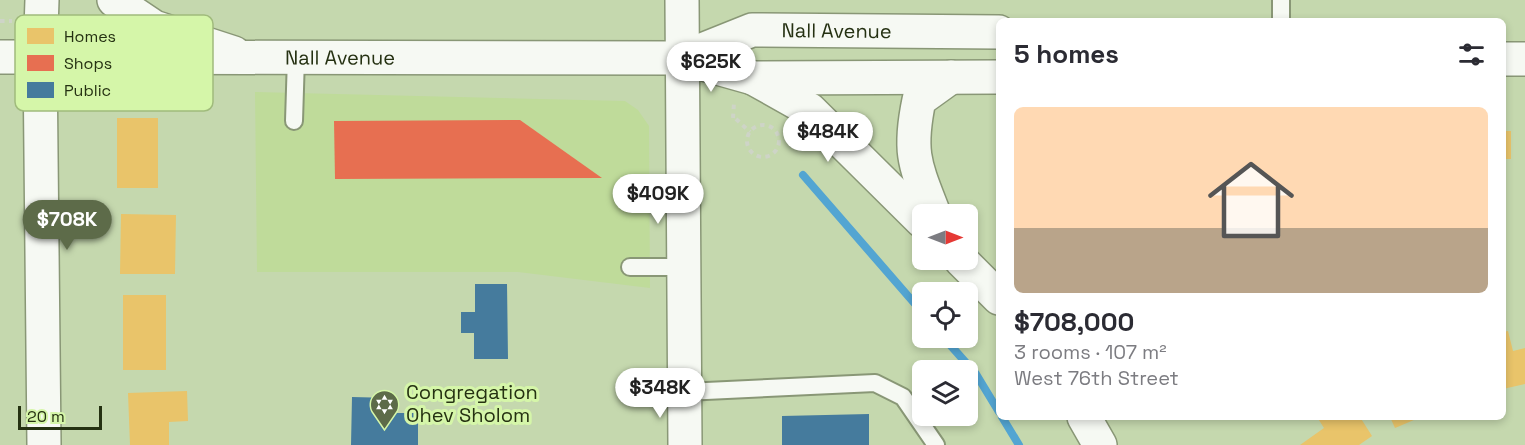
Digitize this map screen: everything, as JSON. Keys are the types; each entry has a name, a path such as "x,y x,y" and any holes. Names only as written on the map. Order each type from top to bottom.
{"main road":[{"path":"41,15 42,0"},
{"path":"114,0 136,15"},
{"path":"682,0 685,445"},
{"name":"Nall Avenue","path":"682,58 752,30 996,32"},
{"path":"213,45 250,57"},
{"name":"Nall Avenue","path":"213,57 682,58 753,78 996,77"},
{"path":"1506,59 1525,59"},
{"path":"929,204 922,189 912,135 919,100 951,77"},
{"path":"753,78 810,110 912,211"},
{"path":"41,111 44,445"},
{"path":"971,270 996,295"},
{"path":"1086,420 1100,445"}],"lane":[{"path":"1281,0 1281,18"},
{"path":"294,121 296,57"},
{"path":"630,267 684,267"},
{"path":"685,392 875,382 903,397 936,445"}],"path":[{"path":"736,119 750,132"},
{"path":"764,124 774,129 780,138 778,150 770,156 755,155 748,147 750,132 764,124"}],"shaded area":[{"path":"255,92 625,101 638,110 649,126 650,288 518,272 257,272"}],"building: Homes":[{"path":"117,118 158,118 158,188 117,188"},
{"path":"1506,131 1511,131 1511,159 1506,159"},
{"path":"121,214 176,215 175,274 120,274"},
{"path":"123,295 166,295 166,370 123,370"},
{"path":"1506,331 1508,331 1513,351 1525,348 1525,384 1506,388"},
{"path":"187,391 188,421 169,422 169,445 130,445 128,393"},
{"path":"1319,420 1362,420 1372,436 1359,445 1300,445 1324,428"},
{"path":"1391,420 1414,420 1395,428"}],"building: Shops":[{"path":"520,120 602,178 335,179 334,121"}],"building: Public":[{"path":"475,284 507,284 508,359 474,359 474,333 461,333 461,312 475,312"},
{"name":"Congregation Ohev Sholom","path":"352,397 392,398 392,413 418,413 418,445 351,445"},
{"path":"869,414 869,445 782,445 782,416"}],"waterway":[{"path":"803,175 912,300"},
{"path":"953,348 976,374 996,407"},
{"path":"1004,420 1019,445"}],"place":[{"name":"Congregation Ohev Sholom","path":"385,430"}]}
